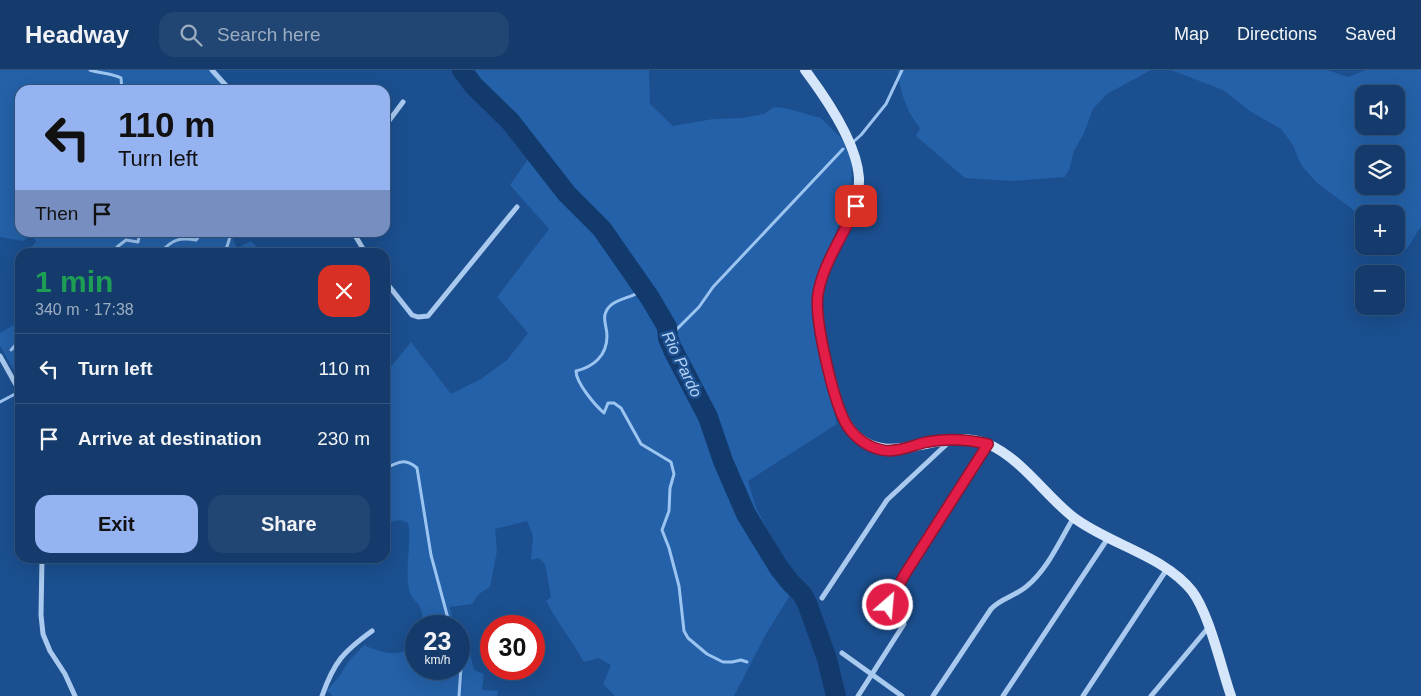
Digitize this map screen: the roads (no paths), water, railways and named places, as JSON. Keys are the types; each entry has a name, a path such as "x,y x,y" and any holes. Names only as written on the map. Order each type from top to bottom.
{"street":[{"path":"212,70 226,85"},
{"path":"805,70 846,137 855,159 858,176 859,192 856,206 828,263 818,295 820,327 830,375 841,413 848,426 859,439 870,446 883,450 893,450 953,439 988,444 1015,462 1074,517 1108,538 1167,569 1183,580 1200,604 1231,696"},
{"path":"390,119 403,102"},
{"path":"390,288 412,315 418,318 428,316 517,207"},
{"path":"356,237 363,248"},
{"path":"0,356 15,383"},
{"path":"822,598 887,500 953,439"},
{"path":"858,696 904,624 903,617 890,608 889,602 988,444"},
{"path":"933,696 991,609 998,601 1021,591 1029,585 1049,559 1074,517"},
{"path":"1003,696 1108,538"},
{"path":"42,563 40,615 43,634 50,651 65,674 75,696"},
{"path":"1082,696 1167,569"},
{"path":"1151,696 1208,628"},
{"path":"322,696 330,673 340,657 372,630"},
{"path":"842,653 902,696"}],"waterway":[{"path":"90,70 115,75 121,78 122,85"},
{"name":"Rio Pardo","path":"462,70 474,86 510,121 567,194 602,229 650,298 667,327 668,338 673,350 708,417 723,461 746,514 779,568 802,594 807,603 827,659 836,696"},
{"path":"852,143 861,135 886,104 902,70"},
{"path":"668,338 699,307 713,287 843,149"},
{"path":"117,248 126,240 138,242 139,237"},
{"path":"166,248 176,240 196,240 198,237"},
{"path":"227,248 230,237"},
{"path":"640,284 638,293 616,302 607,310 605,313 607,336 605,349 598,360 588,367 576,371 577,376 587,394 604,413 608,403 614,403 621,408 641,444 671,462 674,474 670,488 669,511 662,530 679,586 684,631 688,638 707,654 723,662 741,660 747,662"},
{"path":"11,350 15,346"},
{"path":"0,402 15,394"},
{"path":"390,466 405,462 417,468 431,555 447,615"},
{"path":"459,696 460,680"}]}
